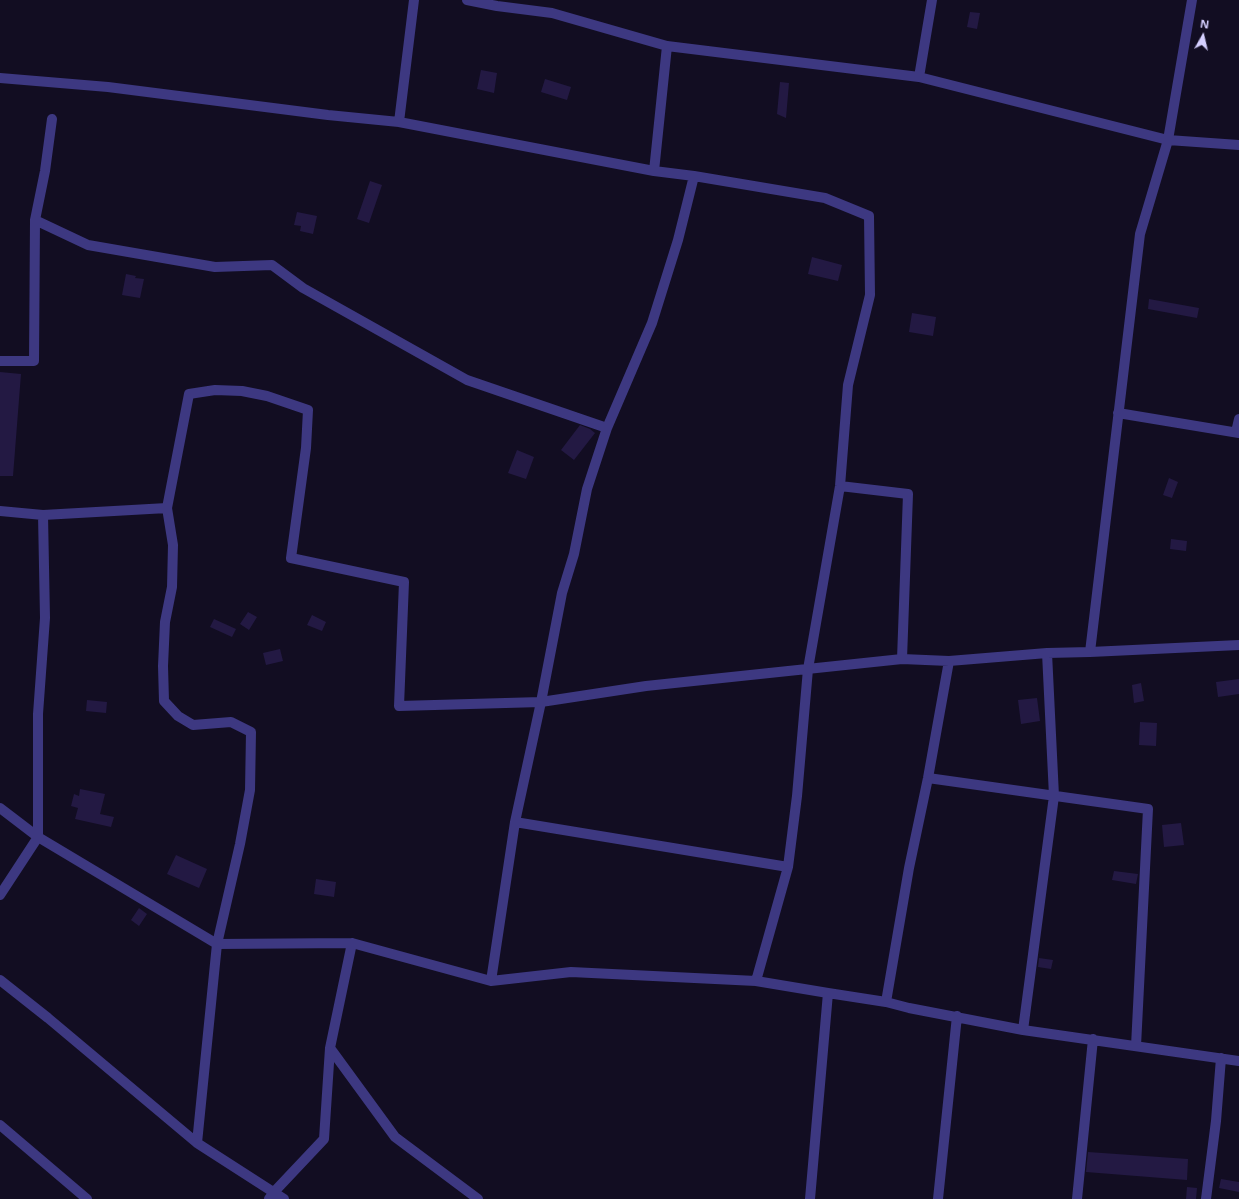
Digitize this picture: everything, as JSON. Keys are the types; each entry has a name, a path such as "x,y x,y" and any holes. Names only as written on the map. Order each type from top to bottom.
{"street":[{"path":"399,122 414,0"},
{"path":"467,0 497,6 552,12 667,46 919,78 1168,140 1239,145"},
{"path":"919,78 932,0"},
{"path":"1090,652 1140,234 1168,140 1192,0"},
{"path":"654,171 667,46"},
{"path":"0,78 108,87 399,122 654,171 694,176 825,198 869,216 870,295 848,385 840,486 808,669 797,796 788,867 756,981"},
{"path":"0,361 34,361 35,220 45,171 52,119"},
{"path":"491,981 516,822 562,593 574,554 587,489 607,428 652,323 678,240 694,176"},
{"path":"35,220 88,245 215,267 272,265 303,288 467,380 607,428"},
{"path":"197,1143 217,944 240,844 250,790 251,732 231,722 193,725 178,716 164,701 163,666 165,622 172,587 173,545 167,508 189,394 215,390 242,391 266,396 308,410 306,448 291,558 404,582 399,706 541,702 646,686 902,659 949,662 1047,653 1239,645"},
{"path":"1118,412 1238,432 1239,419"},
{"path":"840,486 908,494 902,659"},
{"path":"0,511 44,515 167,508"},
{"path":"0,895 38,837 38,714 44,618 44,515"},
{"path":"1023,1030 1054,796 1047,653"},
{"path":"886,1002 909,868 928,778 949,662"},
{"path":"928,778 1148,809 1136,1046"},
{"path":"0,808 38,837 217,944 352,943 491,981 571,972 756,981 828,994 886,1002 909,1008 957,1016 1023,1030 1239,1060"},
{"path":"516,822 788,867"},
{"path":"271,1196 324,1139 330,1048 352,943"},
{"path":"0,980 48,1018 197,1143 271,1196 284,1199"},
{"path":"810,1199 828,994"},
{"path":"938,1199 957,1016"},
{"path":"1077,1199 1093,1039"},
{"path":"330,1048 395,1137 478,1199"},
{"path":"1206,1199 1216,1121 1221,1058"},
{"path":"0,1125 85,1198"}],"building":[{"path":"970,12 980,13 977,29 967,27"},
{"path":"481,70 497,73 494,93 477,89"},
{"path":"545,79 571,87 567,100 541,92"},
{"path":"780,82 789,83 786,118 777,114"},
{"path":"370,181 382,185 369,223 357,219"},
{"path":"297,212 317,216 313,234 300,231 301,226 294,225"},
{"path":"812,257 842,265 838,281 808,274"},
{"path":"126,274 136,276 135,278 144,279 140,298 122,295"},
{"path":"1149,299 1199,308 1197,318 1148,309"},
{"path":"912,313 936,317 933,336 909,332"},
{"path":"0,372 21,374 13,476 0,476"},
{"path":"580,425 595,433 574,460 561,450"},
{"path":"517,450 534,457 526,479 508,473"},
{"path":"1169,478 1178,482 1172,498 1163,495"},
{"path":"1171,539 1187,541 1186,551 1170,549"},
{"path":"248,612 257,617 249,630 240,624"},
{"path":"312,615 326,622 322,631 307,625"},
{"path":"214,619 236,629 232,637 210,627"},
{"path":"280,649 283,661 266,665 263,653"},
{"path":"1239,679 1239,694 1218,697 1216,682"},
{"path":"1141,683 1144,701 1134,703 1132,685"},
{"path":"1037,698 1040,721 1021,724 1018,700"},
{"path":"87,700 107,702 106,713 86,711"},
{"path":"1140,722 1157,723 1156,746 1139,745"},
{"path":"80,789 105,794 100,814 114,817 111,827 75,819 78,808 71,806 74,794 79,796"},
{"path":"1181,823 1184,845 1164,847 1162,825"},
{"path":"176,855 207,869 199,888 167,874"},
{"path":"1114,871 1138,874 1136,884 1112,880"},
{"path":"316,879 336,882 334,897 314,894"},
{"path":"139,908 147,914 139,926 131,920"},
{"path":"1039,958 1053,960 1051,969 1038,967"},
{"path":"1088,1152 1188,1159 1187,1180 1086,1172"},
{"path":"1221,1179 1239,1182 1239,1192 1219,1188"},
{"path":"1187,1187 1197,1188 1196,1199 1186,1199"}]}
